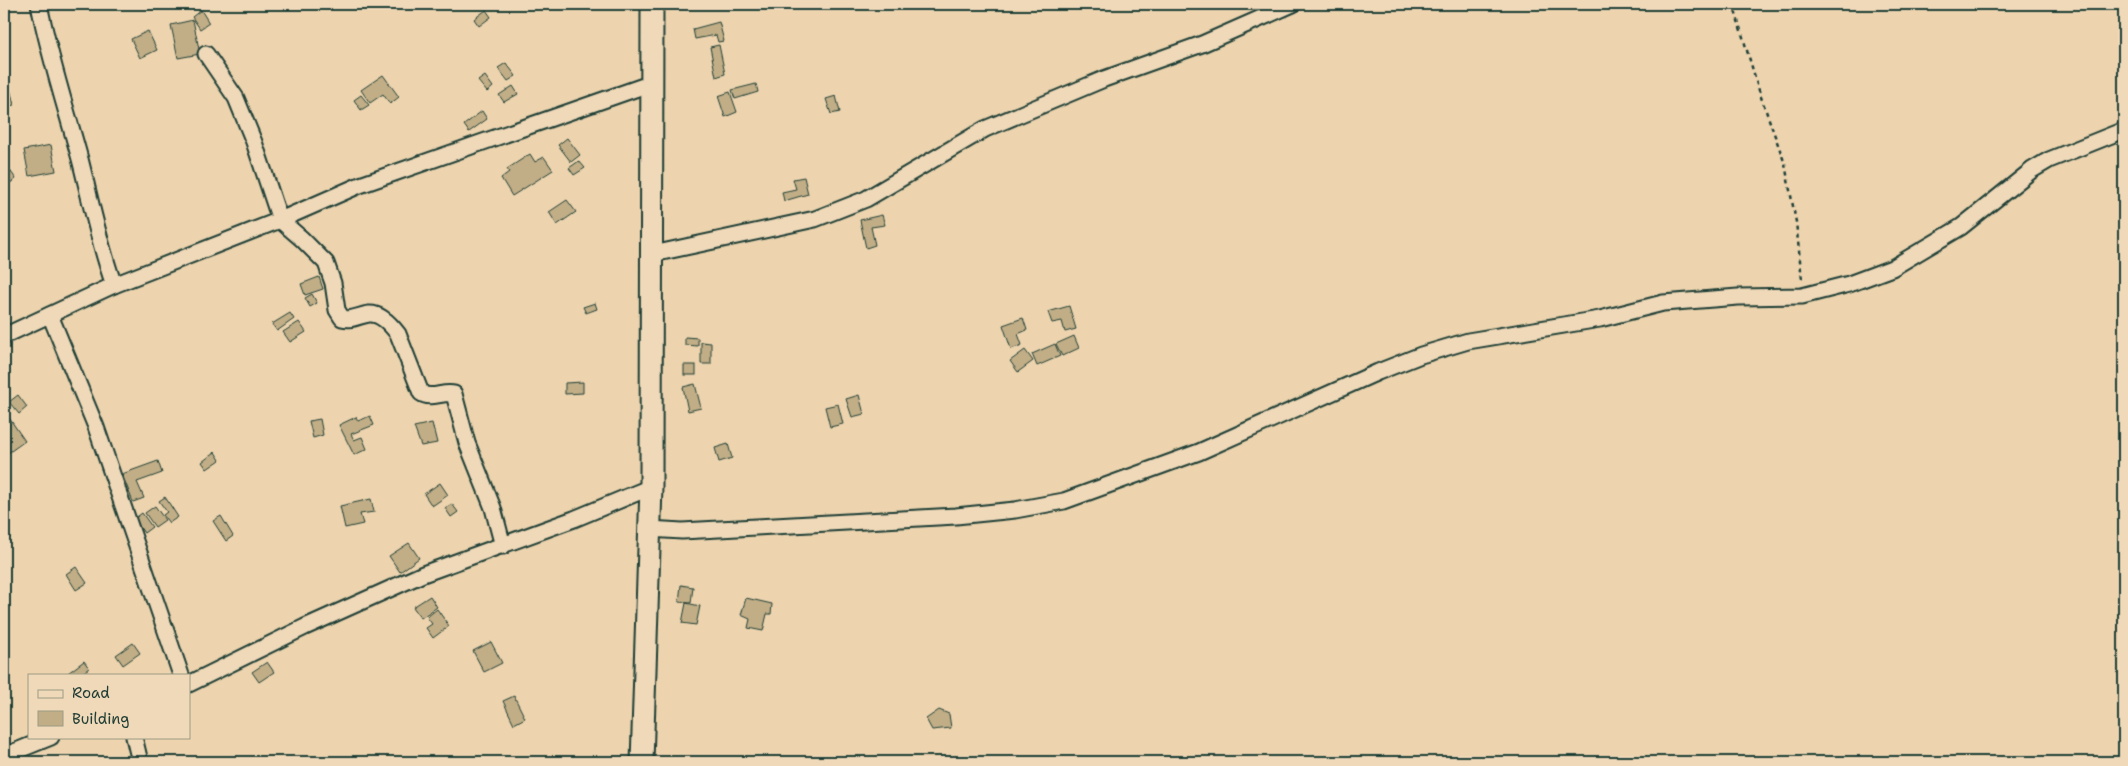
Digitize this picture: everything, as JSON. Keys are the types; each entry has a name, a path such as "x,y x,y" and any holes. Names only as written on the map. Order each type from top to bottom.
{"main road":[{"path":"642,762 651,487 653,254 652,4"}],"street":[{"path":"39,4 44,33 80,162 103,256 114,285"},
{"path":"653,254 815,219 834,212 866,199 985,129 1104,79 1202,44 1293,4"},
{"path":"206,54 236,98 254,142 280,220 326,263 333,283 337,310 342,318 348,320 369,314 377,315 398,334 421,393 430,396 447,393 454,394 467,443 493,508 503,546"},
{"path":"4,336 114,285 280,220 360,184 652,83"},
{"path":"649,529 682,531 956,516 1015,510 1064,501 1199,452 1387,368 1421,355 1468,341 1600,319 1664,303 1738,297 1802,296 1849,284 1892,268 1961,227 2032,170 2049,160 2124,130"},
{"path":"50,315 96,427 181,674"},
{"path":"190,684 305,627 423,574 629,498 651,487"},
{"path":"4,756 49,738"},
{"path":"134,738 140,762"}],"path":[{"path":"1733,4 1761,97 1785,164 1801,259 1802,296"}],"building":[{"path":"201,10 209,23 200,29 192,17"},
{"path":"486,10 491,17 479,26 474,19"},
{"path":"193,20 200,54 178,58 171,25"},
{"path":"719,22 724,41 718,42 716,35 695,39 693,29"},
{"path":"148,31 157,50 140,58 131,39"},
{"path":"719,45 725,74 716,77 710,47"},
{"path":"506,63 516,76 508,81 498,68"},
{"path":"383,75 399,97 390,104 383,94 370,103 361,90"},
{"path":"485,76 493,87 487,92 478,81"},
{"path":"8,80 14,105 4,107 4,81"},
{"path":"756,84 758,92 735,99 732,90"},
{"path":"513,86 518,94 504,102 499,95"},
{"path":"730,92 737,112 725,117 718,96"},
{"path":"361,95 369,105 361,110 354,100"},
{"path":"836,96 840,112 831,114 826,99"},
{"path":"482,111 487,119 469,132 464,125"},
{"path":"567,138 580,155 571,162 558,145"},
{"path":"51,145 56,171 29,176 24,150"},
{"path":"530,154 535,162 544,157 553,170 512,196 501,178 509,172 507,169"},
{"path":"579,161 585,168 574,175 569,168"},
{"path":"4,162 16,179 4,187"},
{"path":"804,177 808,194 784,201 782,192 796,189 793,179"},
{"path":"567,200 576,212 557,225 549,212"},
{"path":"882,215 885,225 871,227 875,245 866,248 860,220"},
{"path":"319,277 323,289 305,295 301,284"},
{"path":"312,294 317,303 310,307 305,298"},
{"path":"595,303 597,309 586,313 583,307"},
{"path":"1069,306 1076,329 1065,332 1062,321 1052,323 1048,312"},
{"path":"290,313 294,319 277,331 272,324"},
{"path":"1023,318 1027,330 1018,334 1022,345 1011,349 1003,325"},
{"path":"299,322 306,332 290,342 283,332"},
{"path":"1074,336 1079,348 1062,356 1056,344"},
{"path":"685,337 698,338 698,346 685,345"},
{"path":"701,342 711,343 711,364 701,364"},
{"path":"1055,344 1060,356 1037,366 1032,354"},
{"path":"1025,350 1033,361 1018,372 1010,361"},
{"path":"684,365 696,365 696,375 684,375"},
{"path":"583,382 583,393 565,394 565,383"},
{"path":"695,384 701,408 688,411 683,387"},
{"path":"18,395 27,407 19,414 9,402"},
{"path":"859,395 864,414 852,417 846,399"},
{"path":"4,402 9,410 5,412 25,441 4,456"},
{"path":"838,404 843,424 830,427 825,407"},
{"path":"370,416 374,425 351,434 354,440 362,437 367,449 354,455 339,425 356,417 358,421"},
{"path":"320,419 323,435 313,438 309,421"},
{"path":"432,423 437,443 421,446 414,427"},
{"path":"728,444 732,458 719,462 715,448"},
{"path":"215,452 220,460 207,469 202,462"},
{"path":"158,461 162,473 137,482 144,498 133,502 122,474"},
{"path":"440,483 448,495 432,506 424,494"},
{"path":"165,497 178,517 169,523 163,515 167,512 159,501"},
{"path":"371,499 374,512 360,514 363,524 345,528 340,506"},
{"path":"452,504 458,512 451,517 445,508"},
{"path":"155,506 165,520 155,527 145,513"},
{"path":"142,513 152,527 144,533 134,519"},
{"path":"221,516 233,536 226,541 213,521"},
{"path":"409,543 419,558 400,572 389,556"},
{"path":"76,567 87,583 76,590 66,574"},
{"path":"681,585 693,587 691,603 679,602"},
{"path":"430,596 437,607 421,618 413,607"},
{"path":"746,598 772,604 771,614 767,614 763,631 748,628 750,619 741,615"},
{"path":"686,603 700,606 696,625 682,623"},
{"path":"437,609 449,626 433,638 426,628 432,624 427,617"},
{"path":"491,642 502,663 484,672 473,651"},
{"path":"133,643 140,653 123,665 116,655"},
{"path":"84,661 89,668 81,674 68,673"},
{"path":"267,662 274,672 259,682 252,672"},
{"path":"514,696 525,718 514,724 503,701"},
{"path":"939,710 949,714 951,728 932,730 926,719"}]}
